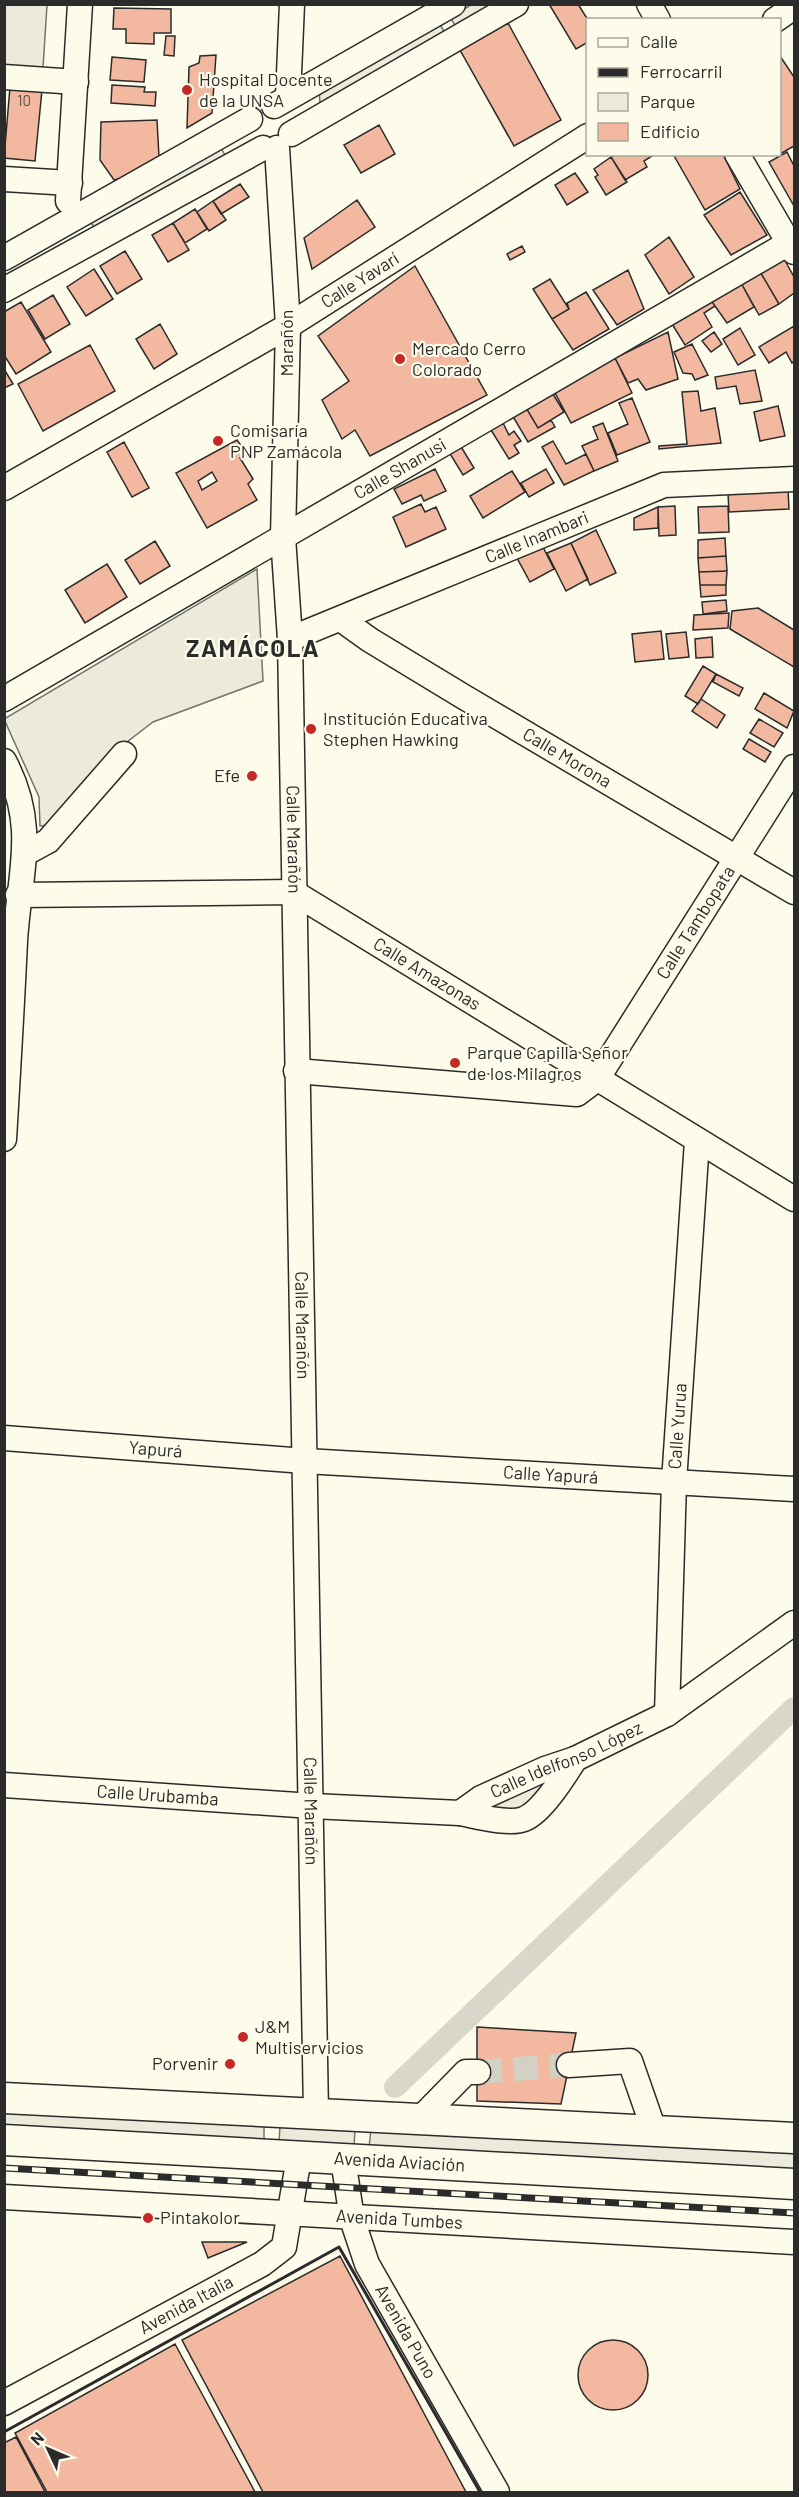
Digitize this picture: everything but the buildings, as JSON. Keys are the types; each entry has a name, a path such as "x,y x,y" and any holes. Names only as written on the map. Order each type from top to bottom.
{"main road":[{"path":"4,2098 795,2138"},
{"name":"Avenida Aviación","path":"4,2140 795,2184"}],"street":[{"path":"81,4 71,200 89,244"},
{"path":"277,143 291,119 281,101 292,4"},
{"path":"4,258 47,235 71,200 250,119 259,109 281,101 453,4"},
{"path":"4,290 277,143 303,125 516,4"},
{"path":"649,4 657,18"},
{"path":"777,18 795,7"},
{"path":"4,77 76,82"},
{"path":"250,119 252,140 277,143"},
{"name":"Calle Yavarí","path":"4,488 288,326 586,137"},
{"name":"Marañón","path":"277,143 288,326 283,537"},
{"path":"738,156 793,245"},
{"path":"4,179 71,200"},
{"path":"47,235 59,260"},
{"name":"Calle Shanusi","path":"4,699 793,245"},
{"name":"Calle Inambari","path":"290,639 342,620 664,485 795,479"},
{"name":"Calle Marañón","path":"283,537 290,639 316,2114"},
{"name":"Calle Morona","path":"342,620 398,657 795,892"},
{"path":"26,853 48,842 124,754"},
{"path":"4,761 11,775 21,809 26,853 10,924 4,1139"},
{"name":"Calle Tambopata","path":"597,1079 795,767"},
{"path":"18,896 293,892"},
{"name":"Calle Amazonas","path":"293,892 795,1199"},
{"path":"296,1071 577,1094 597,1079"},
{"name":"Calle Yurua","path":"667,1714 674,1482 697,1141"},
{"name":"Yapurá","path":"4,1438 305,1461"},
{"name":"Calle Yapurá","path":"305,1461 795,1489"},
{"name":"Calle Idelfonso López","path":"460,1813 492,1793 545,1769 575,1759 667,1714 795,1623"},
{"path":"312,1806 460,1813 487,1818 522,1820 530,1816 558,1785 575,1759"},
{"name":"Calle Urubamba","path":"4,1785 312,1806"},
{"path":"569,2065 630,2061 654,2130"},
{"path":"420,2119 466,2072 478,2072"},
{"name":"Avenida Italia","path":"4,2403 262,2264 284,2247 299,2157"},
{"name":"Avenida Puno","path":"343,2159 352,2219 367,2264 497,2493"},
{"name":"Avenida Tumbes","path":"4,2197 290,2213 352,2219 795,2242"}],"green space":[{"path":"5,5 47,5 43,68 5,65"},
{"path":"471,5 496,5 456,27 450,17"},
{"path":"439,23 445,33 320,103 319,90"},
{"path":"221,148 226,157 95,228 91,223 92,220"},
{"path":"257,569 263,681 153,722 114,752 51,825 40,826 39,797 4,719"},
{"path":"540,1782 542,1786 522,1809 492,1810 491,1805"},
{"path":"4,2110 264,2124 264,2143 5,2130"},
{"path":"280,2125 355,2128 354,2148 279,2144"},
{"path":"371,2129 794,2151 794,2171 369,2148"}],"waterway":[{"path":"395,2087 794,1708"}],"tunnel":[{"path":"478,2072 569,2065"}],"railway":[{"path":"4,2168 794,2213"}],"wall":[{"path":"4,2432 339,2247 480,2492"}],"place":[{"name":"Hospital Docente de la UNSA","path":"187,90"},
{"name":"Mercado Cerro Colorado","path":"400,359"},
{"name":"Comisaría PNP Zamácola","path":"218,441"},
{"name":"Institución Educativa Stephen Hawking","path":"311,729"},
{"name":"Efe","path":"252,776"},
{"name":"Parque Capilla Señor de los Milagros","path":"455,1063"},
{"name":"J&M Multiservicios","path":"243,2037"},
{"name":"Porvenir","path":"230,2064"},
{"name":"Pintakolor","path":"148,2218"}],"district":[{"name":"ZAMÁCOLA","path":"253,649"}]}
